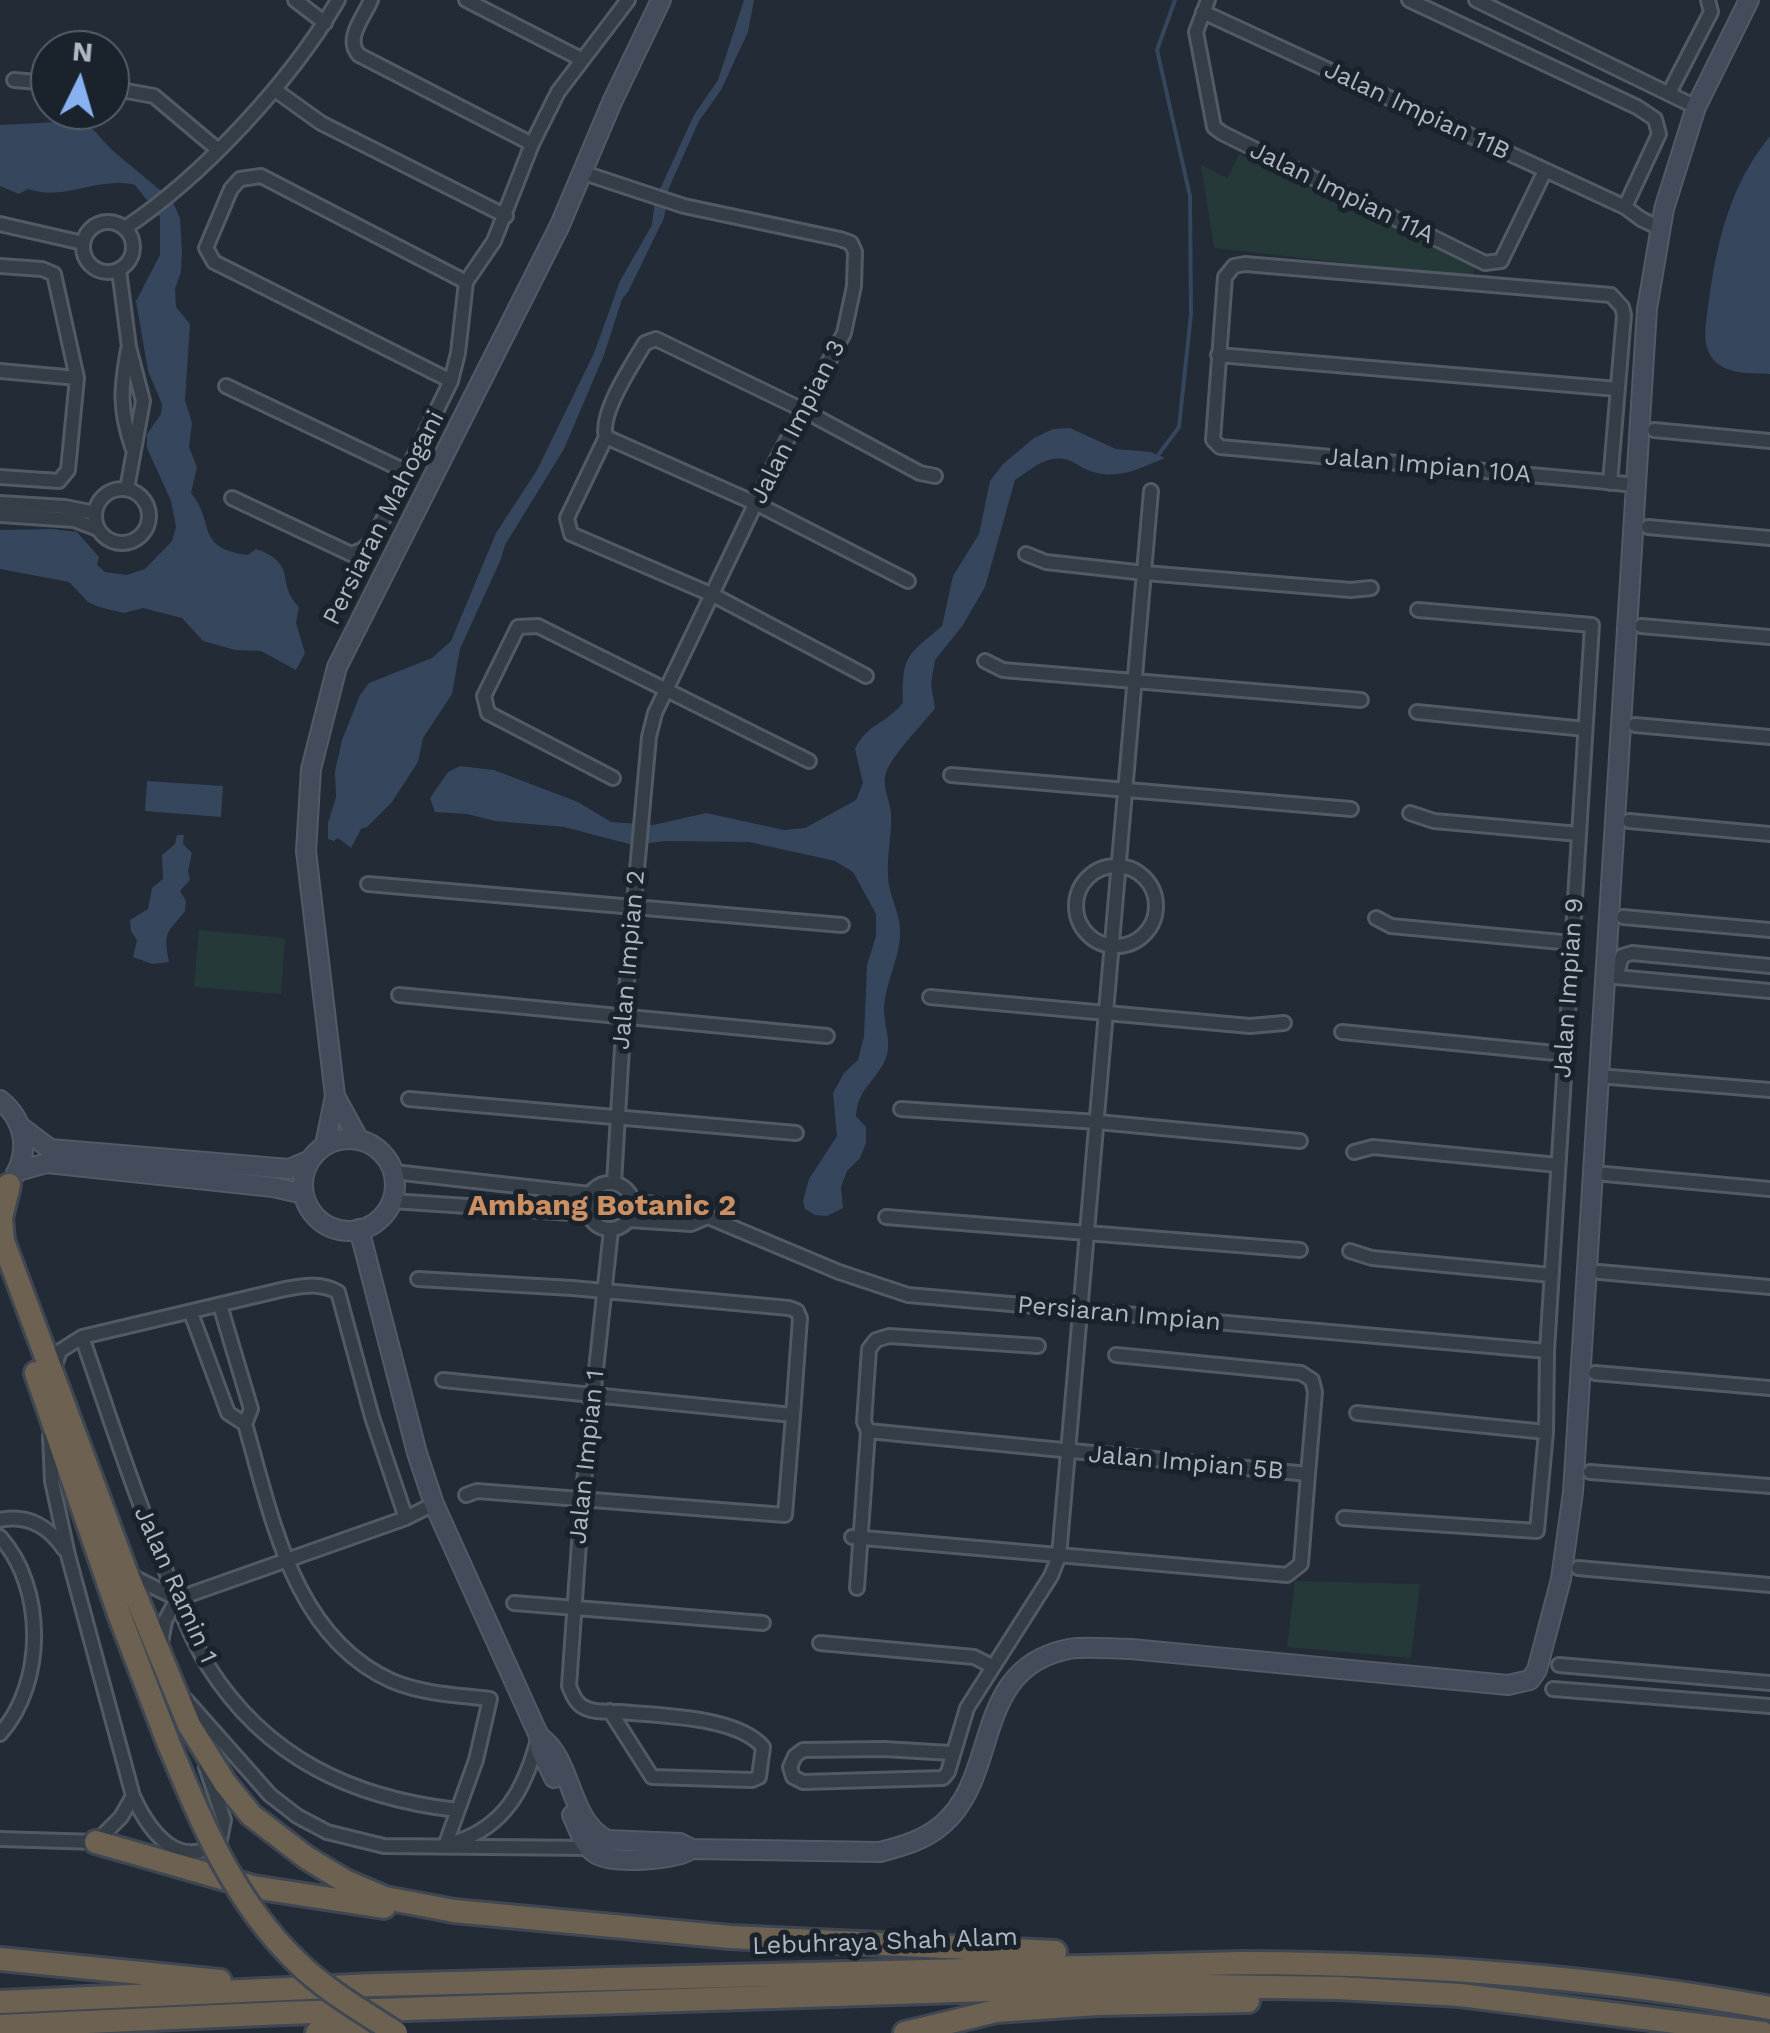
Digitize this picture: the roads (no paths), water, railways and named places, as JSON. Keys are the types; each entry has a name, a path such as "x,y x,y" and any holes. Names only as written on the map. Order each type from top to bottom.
{"highway":[{"path":"9,1183 1,1218 3,1241 126,1572 198,1742 251,1815 306,1858 344,1881 385,1898 454,1912"},
{"path":"0,1262 49,1414 168,1742 223,1865 271,1935 319,1982 396,2033"},
{"path":"96,1842 253,1887 390,1908 730,1937 1243,1962"},
{"path":"0,1959 222,1981 376,1985"},
{"name":"Lebuhraya Shah Alam","path":"0,2002 376,1985 1243,1962 1352,1964 1568,1978 1770,2008"},
{"path":"1568,1978 1640,1976 1770,1994"},
{"name":"Lebuhraya Shah Alam","path":"0,2026 1138,1985 1338,1988 1460,1996 1763,2033"},
{"path":"904,2033 996,2011 1046,2007 1460,1996"},
{"path":"317,2033 464,2007"},
{"path":"1590,2010 1666,2033"}],"street":[{"path":"295,0 324,23"},
{"path":"125,228 178,188 275,90 338,0"},
{"path":"466,0 581,58"},
{"path":"232,498 338,549 351,554 362,550 385,520 451,380 466,282 506,216 532,144 558,92 628,0"},
{"name":"Persiaran Mahogani","path":"335,1096 306,851 311,769 337,668 584,173 612,102 662,0"},
{"path":"1409,0 1654,119 1659,134 1628,209"},
{"path":"1476,0 1696,107"},
{"path":"1668,94 1711,12 1708,0"},
{"path":"175,1688 240,1765 297,1816 327,1832 384,1846 589,1848 623,1843 680,1844 692,1849 880,1852 908,1845 945,1822 970,1784 1000,1699 1013,1679 1051,1654 1070,1649 1131,1649 1508,1685 1530,1680 1537,1670 1561,1579 1573,1492 1647,309 1661,223 1696,107 1749,0"},
{"path":"369,6 352,40 353,49 360,55 532,144"},
{"name":"Jalan Impian 11B","path":"1205,6 1628,209 1641,220 1661,223"},
{"name":"Jalan Impian 11A","path":"1205,6 1196,32 1214,127 1485,263 1501,261 1545,170"},
{"path":"14,80 30,81"},
{"path":"275,90 320,123 506,216"},
{"path":"130,92 154,96 216,149"},
{"name":"Jalan Impian 3","path":"584,173 684,206 854,246 854,286 844,333 655,713 649,738"},
{"path":"451,380 214,262 206,248 219,214 240,178 261,176 466,282"},
{"path":"0,224 83,244"},
{"path":"117,224 130,234 134,251 126,266 111,273 96,270 85,259 83,244 92,228 117,224"},
{"path":"1610,483 1618,389 1624,315 1611,295 1244,264 1234,266 1225,278 1218,355 1618,389"},
{"path":"0,266 42,269 54,274 77,378 68,470 58,481 0,477"},
{"path":"119,270 129,346 143,402 127,489"},
{"path":"866,676 713,595 570,534 568,518 606,437 603,426 622,384 644,342 656,339 803,410 920,473 935,476"},
{"path":"129,346 120,390 133,449"},
{"name":"Jalan Impian 10A","path":"1218,355 1213,440 1220,448 1635,485"},
{"path":"0,371 77,378"},
{"path":"226,386 405,471"},
{"path":"1654,430 1770,440"},
{"path":"606,437 756,504 908,581"},
{"path":"0,515 74,520 120,543 137,538 148,524 143,498 127,489 102,497 95,512 98,529"},
{"path":"951,1754 884,1749 803,1750 790,1767 793,1777 802,1782 943,1778 967,1708 1060,1556 1151,491"},
{"path":"0,503 64,506 95,512"},
{"path":"1648,527 1770,538"},
{"path":"1026,554 1046,562 1144,573 1371,588"},
{"name":"Jalan Impian 9","path":"1344,1518 1537,1532 1546,1432 1546,1351 1592,625 1418,610"},
{"path":"613,778 488,714 484,696 518,627 538,626 810,761"},
{"path":"1642,626 1770,637"},
{"path":"985,661 1003,670 1360,700"},
{"path":"1417,712 1585,729"},
{"path":"1635,725 1770,736"},
{"name":"Jalan Impian 2","path":"614,1183 632,906 649,738"},
{"path":"951,775 1351,808"},
{"path":"1410,812 1434,820 1579,834"},
{"path":"1629,821 1770,834"},
{"path":"1118,866 1140,874 1149,884 1156,908 1147,931 1125,944 1112,946 1088,934 1076,910 1077,897 1091,874 1118,866"},
{"path":"368,884 842,925"},
{"path":"1623,917 1770,930"},
{"path":"1376,918 1391,926 1572,943"},
{"path":"1770,966 1632,953 1622,956 1616,977 1770,990"},
{"path":"399,995 827,1036"},
{"path":"930,997 1250,1026 1284,1023"},
{"path":"1342,1032 1565,1054"},
{"path":"1610,1077 1770,1090"},
{"path":"310,1160 303,1182 304,1194 309,1207 330,1226 359,1230 379,1220 392,1202 394,1172 384,1155 360,1140 335,1096"},
{"path":"325,1145 335,1096"},
{"path":"409,1099 796,1133"},
{"path":"0,1100 20,1127 23,1157 9,1183"},
{"path":"901,1109 1300,1140"},
{"path":"20,1127 50,1149 289,1169 310,1160 336,1140 360,1140"},
{"path":"1354,1152 1373,1147 1558,1165"},
{"path":"9,1183 47,1164 272,1186 304,1194"},
{"path":"394,1172 590,1194"},
{"path":"1605,1174 1770,1189"},
{"path":"478,1208 480,1183"},
{"path":"614,1183 626,1189 633,1201 629,1220 611,1230 594,1224 588,1214 590,1194 598,1186 614,1183"},
{"path":"512,1210 514,1187"},
{"name":"Persiaran Impian","path":"633,1201 690,1209 883,1290 908,1296 1546,1351"},
{"path":"392,1202 588,1214"},
{"path":"886,1217 1300,1250"},
{"name":"Persiaran Impian","path":"629,1220 691,1224 705,1218"},
{"path":"359,1230 416,1453 434,1504 539,1736 540,1750 589,1848 598,1856 632,1858 681,1856 692,1849"},
{"name":"Jalan Impian 1","path":"610,1712 588,1710 576,1702 569,1686 582,1500 611,1230"},
{"path":"1350,1250 1372,1258 1551,1275"},
{"path":"1600,1272 1770,1287"},
{"path":"418,1279 789,1308 800,1318 785,1515 477,1491 466,1494"},
{"path":"54,1380 55,1360 60,1351 82,1337 285,1288 328,1286 338,1292 372,1417 406,1518"},
{"path":"220,1304 251,1410 245,1424 284,1559 315,1612 334,1639 370,1669 394,1682 430,1693 490,1699 476,1760 444,1846"},
{"path":"191,1313 228,1414 245,1424"},
{"path":"857,1588 856,1537 868,1431 864,1422 869,1349 876,1340 889,1336 1038,1346"},
{"name":"Jalan Ramin 1","path":"82,1337 138,1503 177,1599 207,1664 239,1707 268,1737 352,1788 391,1800 457,1810"},
{"name":"Jalan Impian 5B","path":"868,1431 1308,1474 1315,1392 1312,1380 1302,1373 1116,1354"},
{"path":"1595,1373 1770,1388"},
{"path":"443,1380 793,1415"},
{"path":"1357,1413 1546,1432"},
{"path":"49,1414 52,1481 68,1555 132,1796 160,1839 183,1851 209,1850 220,1840 224,1820 198,1742"},
{"path":"1590,1472 1770,1486"},
{"path":"856,1537 1287,1574 1301,1564 1308,1474"},
{"path":"160,1650 165,1621 177,1599 406,1518 434,1504"},
{"path":"0,1520 19,1518 37,1523 53,1533 68,1555"},
{"path":"0,1537 26,1579 34,1636 32,1665 21,1697 0,1734"},
{"path":"1578,1568 1770,1585"},
{"path":"126,1572 177,1599"},
{"path":"514,1603 763,1623"},
{"path":"820,1643 974,1656 992,1666"},
{"path":"1559,1665 1770,1683"},
{"path":"1554,1689 1770,1706"},
{"path":"610,1712 698,1720 754,1737 763,1747 759,1777 652,1778 610,1712"},
{"path":"539,1736 553,1745 591,1827 607,1840 623,1843"},
{"path":"444,1846 474,1836 513,1803 532,1766 539,1736"},
{"path":"0,1839 96,1842 121,1816 132,1796"}],"water":[{"path":"744,0 754,0 748,32 721,90 699,121 668,190 664,218 622,299 604,355 564,449 505,545 460,649 452,694 423,738 418,762 392,802 361,829 351,848 338,838 328,839 336,797 335,771 342,740 360,695 369,683 432,658 451,641 496,533 537,470 594,353 620,281 652,225 655,200 694,115 718,80"},
{"path":"30,123 30,130 94,130 172,200 180,218 182,252 176,307 190,324 185,400 192,423 189,447 197,467 191,493 209,533 220,547 248,555 256,549 282,568 288,590 299,607 296,623 305,653 296,670 261,651 235,650 203,641 182,618 143,608 124,613 99,607 88,602 69,582 0,569 0,530 77,532 99,557 97,565 105,572 126,575 145,569 172,541 176,527 171,501 147,448 147,434 161,414 162,404 148,371 136,301 160,255 160,217 135,185 108,184 55,193 28,189 19,194 0,186 0,125"},
{"path":"1770,136 1770,374 1747,373 1732,371 1713,359 1707,347 1706,327 1715,261 1734,196"},
{"path":"1070,428 1116,449 1151,452 1165,458 1111,475 1057,458 1042,462 1015,480 985,587 963,625 935,660 931,684 935,708 899,751 885,776 891,813 888,881 900,927 884,1009 888,1049 858,1106 856,1116 866,1127 866,1143 841,1187 843,1208 827,1216 815,1215 805,1209 803,1201 809,1179 837,1136 833,1093 844,1073 858,1060 864,1036 867,965 876,936 876,914 853,872 835,861 749,842 666,841 633,845 564,827 435,812 430,798 448,772 460,766 494,770 578,802 611,822 653,825 706,813 784,830 805,828 856,800 863,783 855,749 865,734 903,703 909,657 942,626 953,576 979,534 990,481 1003,464 1034,438 1053,429"},
{"path":"147,781 223,786 221,817 145,811"},
{"path":"177,835 184,835 183,844 192,853 190,880 180,891 186,901 185,911 168,933 169,962 152,964 133,957 137,940 130,920 148,909 152,888 163,879 162,855 175,844"}],"waterway":[{"path":"1159,454 1179,427 1191,314 1190,196 1157,50 1175,0"}],"district":[{"name":"Ambang Botanic 2","path":"602,1206"}]}
